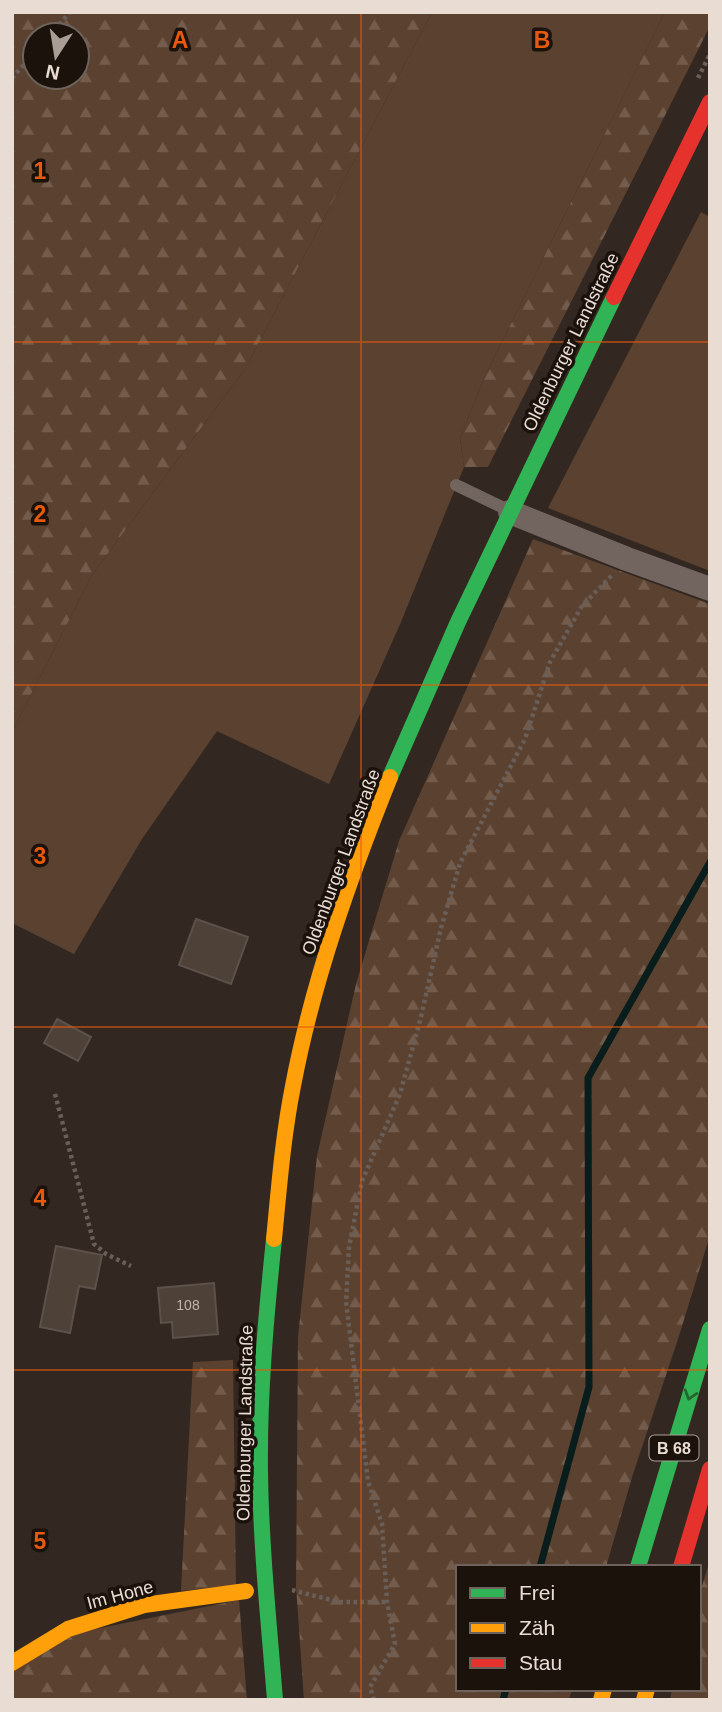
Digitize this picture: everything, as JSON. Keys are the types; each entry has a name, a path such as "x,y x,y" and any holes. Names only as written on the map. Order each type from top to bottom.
{"main road":[{"name":"Oldenburger Landstraße","path":"275,1700 260,1470 264,1335 293,1085 309,1017 334,931 373,821 436,670 710,102"},
{"name":"B 68","path":"639,1565 710,1329"},
{"name":"B 68","path":"682,1565 710,1469"},
{"name":"Im Hone","path":"12,1662 68,1629 144,1605 246,1591"}],"street":[{"path":"510,512 710,589"}],"lane":[{"path":"456,485 510,512"}],"path":[{"path":"374,1700 370,1687 395,1644 387,1602 382,1524 368,1481 346,1302 349,1247 362,1181 400,1094 460,863 525,739 550,662 582,606 627,559"},
{"path":"55,1094 94,1244 106,1254 131,1266"},
{"path":"266,1589 285,1589 340,1602 387,1602"}],"green space":[{"path":"12,12 432,12 245,369 92,575 12,732"},
{"path":"432,12 665,12 486,374 460,438 464,467 401,622 329,784 217,731 142,839 74,954 12,923 12,732 92,575 245,369"},
{"path":"665,12 710,12 710,26 488,467 464,467 460,438 486,374"},
{"path":"701,212 710,217 710,571 548,508"},
{"path":"533,539 710,604 710,1235 607,1565 456,1565 456,1691 571,1691 569,1700 304,1700 296,1586 298,1337 317,1156 356,984 399,841"},
{"path":"233,1360 236,1585 181,1591 193,1362"},
{"path":"710,1560 710,1700 670,1700 672,1691 701,1691 701,1589"},
{"path":"239,1600 247,1700 12,1700 12,1671 71,1634"}],"building":[{"path":"196,919 248,937 231,984 179,965"},
{"path":"57,1019 91,1037 78,1061 44,1043"},
{"path":"56,1246 102,1255 95,1289 79,1286 70,1333 40,1327"},
{"path":"214,1283 218,1334 173,1338 172,1322 161,1323 158,1288"}],"waterway":[{"path":"541,1565 589,1387 588,1078 710,862"},
{"path":"503,1700 505,1691"}],"traffic: fast":[{"path":"390,777 458,622 614,297"},
{"path":"274,1239 264,1355 260,1472 275,1700"},
{"path":"639,1565 710,1329"}],"traffic: slow":[{"path":"274,1239 282,1162 301,1046 347,891 390,777"},
{"path":"12,1663 68,1629 144,1605 246,1591"},
{"path":"601,1700 603,1691"},
{"path":"644,1700 646,1691"}],"traffic: jam":[{"path":"614,297 710,102"},
{"path":"682,1565 710,1469"}]}
